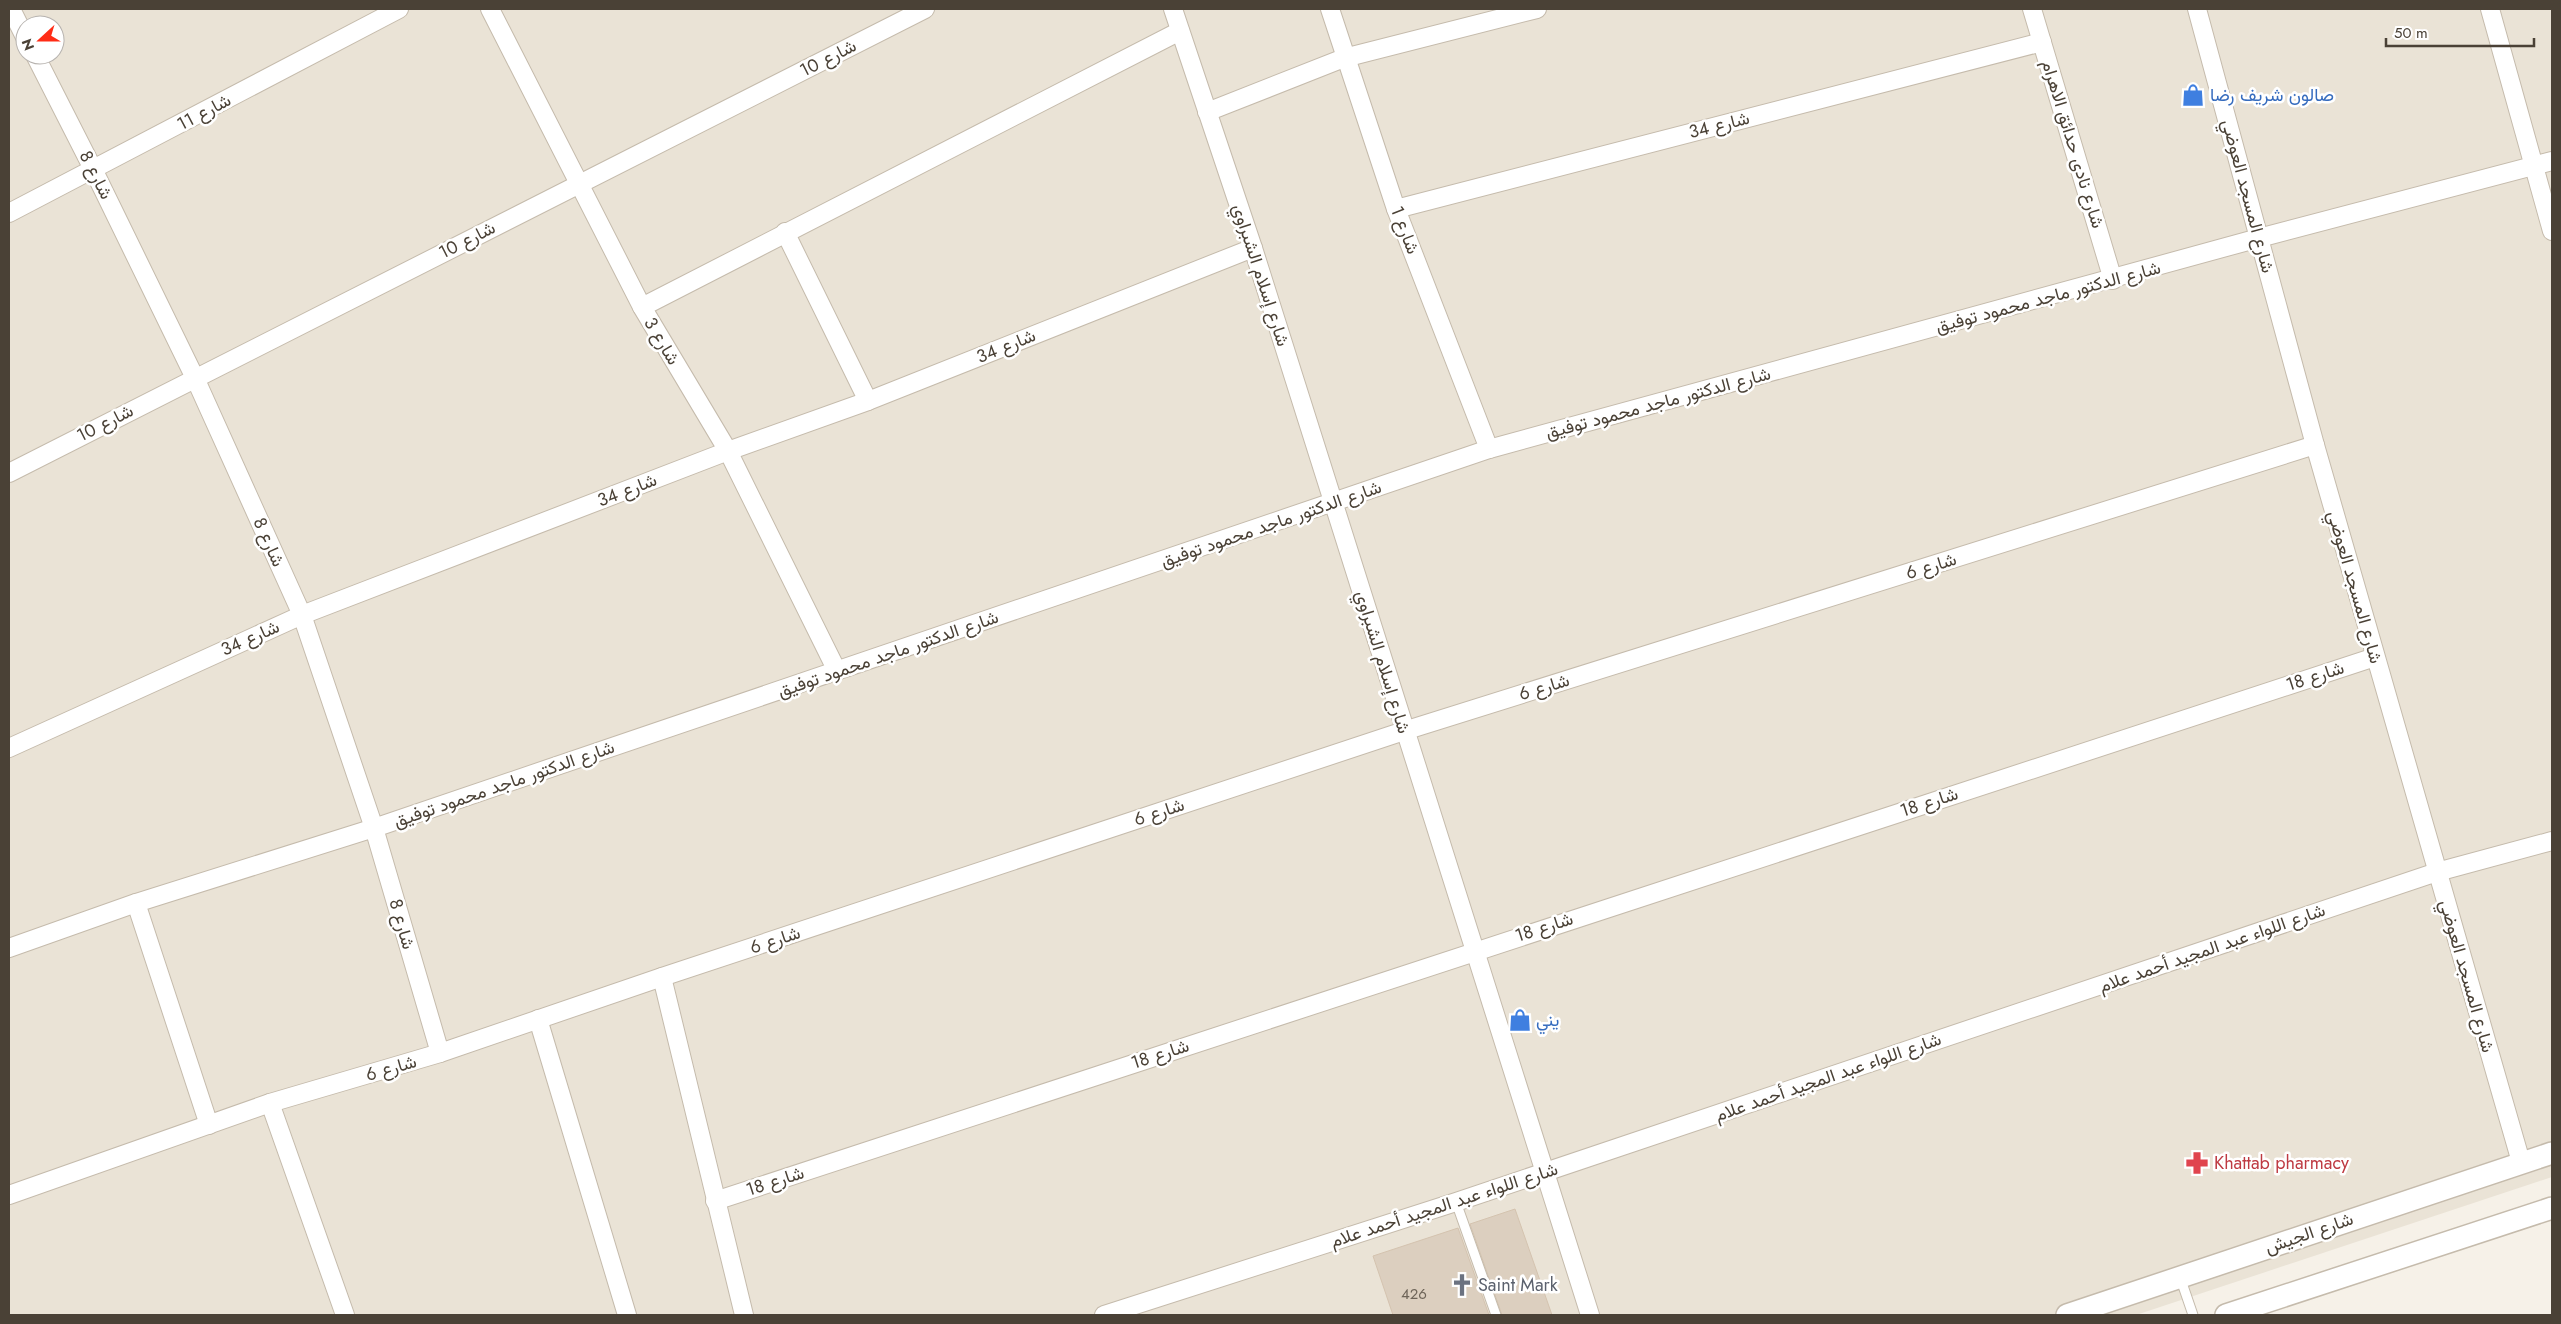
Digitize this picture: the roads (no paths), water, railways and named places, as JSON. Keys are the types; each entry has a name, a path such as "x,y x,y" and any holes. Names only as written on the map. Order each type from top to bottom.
{"street":[{"name":"شارع 11","path":"9,214 399,9"},
{"name":"شارع 3","path":"490,9 642,307 728,452 837,671"},
{"name":"شارع 10","path":"9,473 925,9"},
{"name":"شارع إسلام الشبراوي","path":"1173,9 1252,248 1590,1315"},
{"name":"شارع 1","path":"1330,9 1344,58 1396,209 1489,449"},
{"path":"1207,112 1344,58 1537,9"},
{"name":"شارع نادى حدائق الاهرام","path":"2032,9 2113,280"},
{"name":"شارع المسجد العوضي","path":"2197,9 2315,445 2521,1162"},
{"path":"2490,9 2552,231"},
{"path":"642,307 1180,31"},
{"name":"شارع 34","path":"1396,209 2042,42"},
{"name":"شارع 8","path":"39,65 94,170 195,378 302,615 374,828 440,1054"},
{"name":"شارع الدكتور ماجد محمود توفيق","path":"9,948 136,903 374,828 1489,449 2113,280 2259,238 2552,161"},
{"path":"785,232 868,401"},
{"name":"شارع 34","path":"9,748 302,615 728,452 868,401 1252,248"},
{"name":"شارع 6","path":"9,1196 270,1104 440,1054 662,977 1404,731 2315,445"},
{"name":"شارع 18","path":"715,1201 1474,950 2375,657"},
{"name":"شارع اللواء عبد المجيد أحمد علام","path":"1104,1315 1456,1202 2437,872 2552,841"},
{"path":"136,903 209,1125"},
{"path":"662,977 744,1315"},
{"path":"538,1019 628,1315"},
{"path":"270,1104 344,1315"},
{"name":"شارع الجيش","path":"2067,1315 2552,1153"},
{"path":"2226,1315 2552,1208"}],"lane":[{"path":"1456,1202 1496,1315"},
{"path":"2180,1277 2192,1315"}],"place":[{"name":"صالون شريف رضا","path":"2193,95"},
{"name":"يني","path":"1520,1020"},
{"name":"Khattab pharmacy","path":"2197,1163"},
{"name":"Saint Mark","path":"1462,1285"}]}
